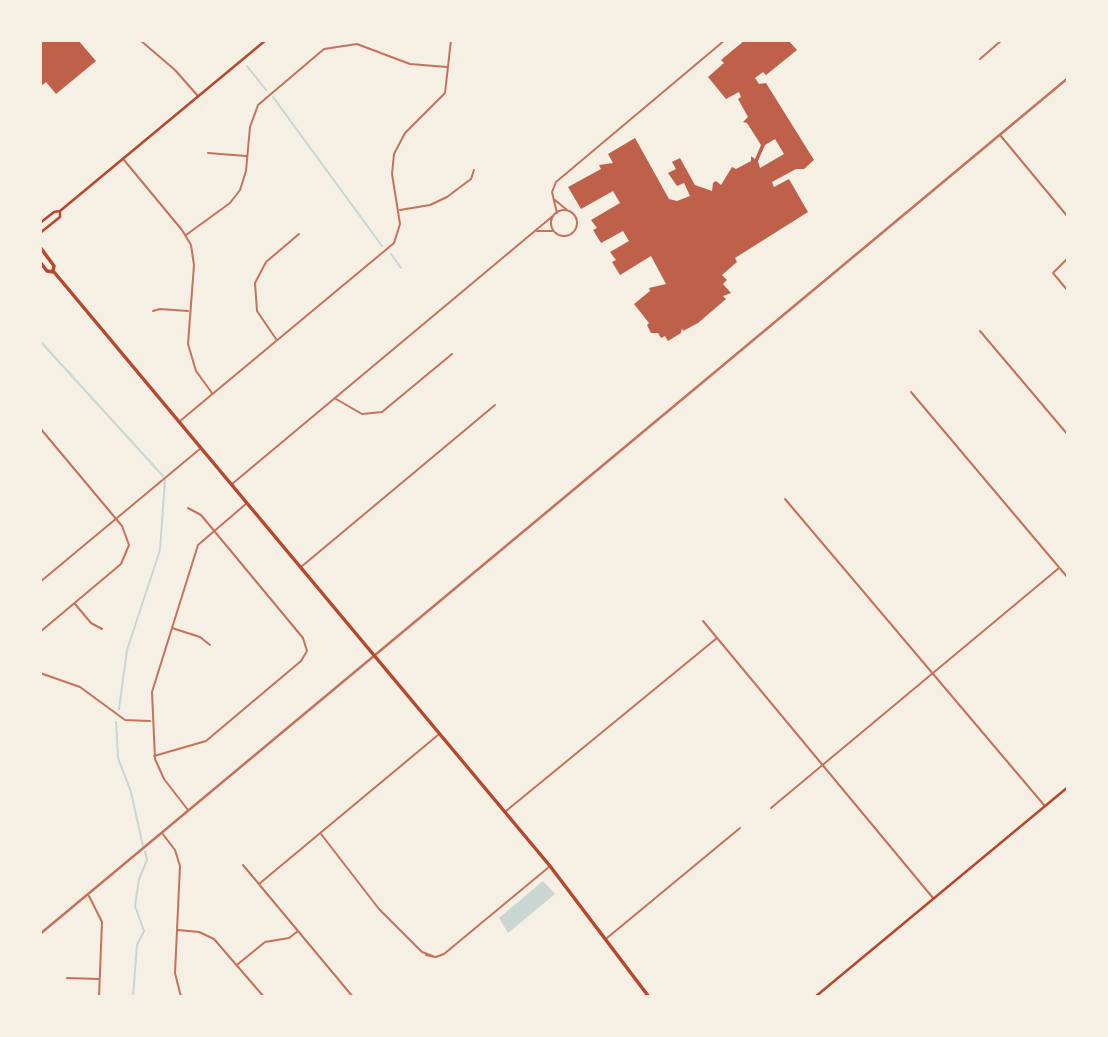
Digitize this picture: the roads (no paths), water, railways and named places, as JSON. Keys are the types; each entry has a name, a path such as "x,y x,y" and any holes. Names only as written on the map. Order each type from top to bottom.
{"main road":[{"path":"40,223 54,212 61,211 266,40"},
{"path":"40,233 60,217 61,211"},
{"path":"40,247 54,266 53,271 550,866 649,997"},
{"path":"40,262 47,271 53,271"},
{"path":"815,997 1068,787"}],"street":[{"path":"140,40 175,70 198,96"},
{"path":"179,422 392,244 400,226 392,174 394,154 405,133 443,97 448,85 452,40"},
{"path":"554,231 551,222 555,214 553,187 560,178 725,40"},
{"path":"980,60 1002,40"},
{"path":"186,235 234,198 244,182 251,118 264,98 324,49 356,42 410,64 449,68"},
{"path":"40,934 1068,78"},
{"path":"1000,135 1068,217"},
{"path":"208,153 247,156"},
{"path":"123,158 186,235 194,257 187,337 190,356 201,379 213,394"},
{"path":"399,210 444,200 470,180 474,170"},
{"path":"536,231 554,231 564,236 574,231 577,221 554,199"},
{"path":"232,485 555,214 568,211"},
{"path":"276,340 258,315 254,299 255,283 266,262 299,234"},
{"path":"1068,258 1053,273 1068,290"},
{"path":"153,311 189,311"},
{"path":"981,331 1068,435"},
{"path":"335,398 362,414 376,414 452,354"},
{"path":"911,392 1068,578"},
{"path":"300,567 495,405"},
{"path":"40,428 128,535 127,555 121,564 40,632"},
{"path":"40,582 201,448"},
{"path":"785,499 1045,806"},
{"path":"189,810 164,779 154,756 152,692 198,545 247,503"},
{"path":"154,756 206,741 301,661 307,649 303,638 199,513 188,508"},
{"path":"771,808 1059,568"},
{"path":"74,603 90,622 102,629"},
{"path":"703,621 933,899"},
{"path":"171,627 200,637 210,645"},
{"path":"505,812 718,638"},
{"path":"40,673 80,687 125,720 151,721"},
{"path":"259,884 439,734"},
{"path":"607,938 740,828"},
{"path":"162,833 175,850 180,866 175,973 181,997"},
{"path":"320,833 372,900 426,955 435,957 444,954 550,866"},
{"path":"243,865 353,997"},
{"path":"88,895 102,922 99,997"},
{"path":"177,930 199,932 212,938 264,997"},
{"path":"237,964 265,942 289,938 299,931"},
{"path":"67,978 100,979"}],"waterway":[{"path":"247,66 266,90"},
{"path":"273,97 382,246"},
{"path":"391,254 401,268"},
{"path":"40,341 163,476"},
{"path":"119,709 127,650 160,550 165,480"},
{"path":"116,722 118,758 131,792 143,846"},
{"path":"133,997 137,945 144,931 135,906 139,879 147,860 145,851"}]}
